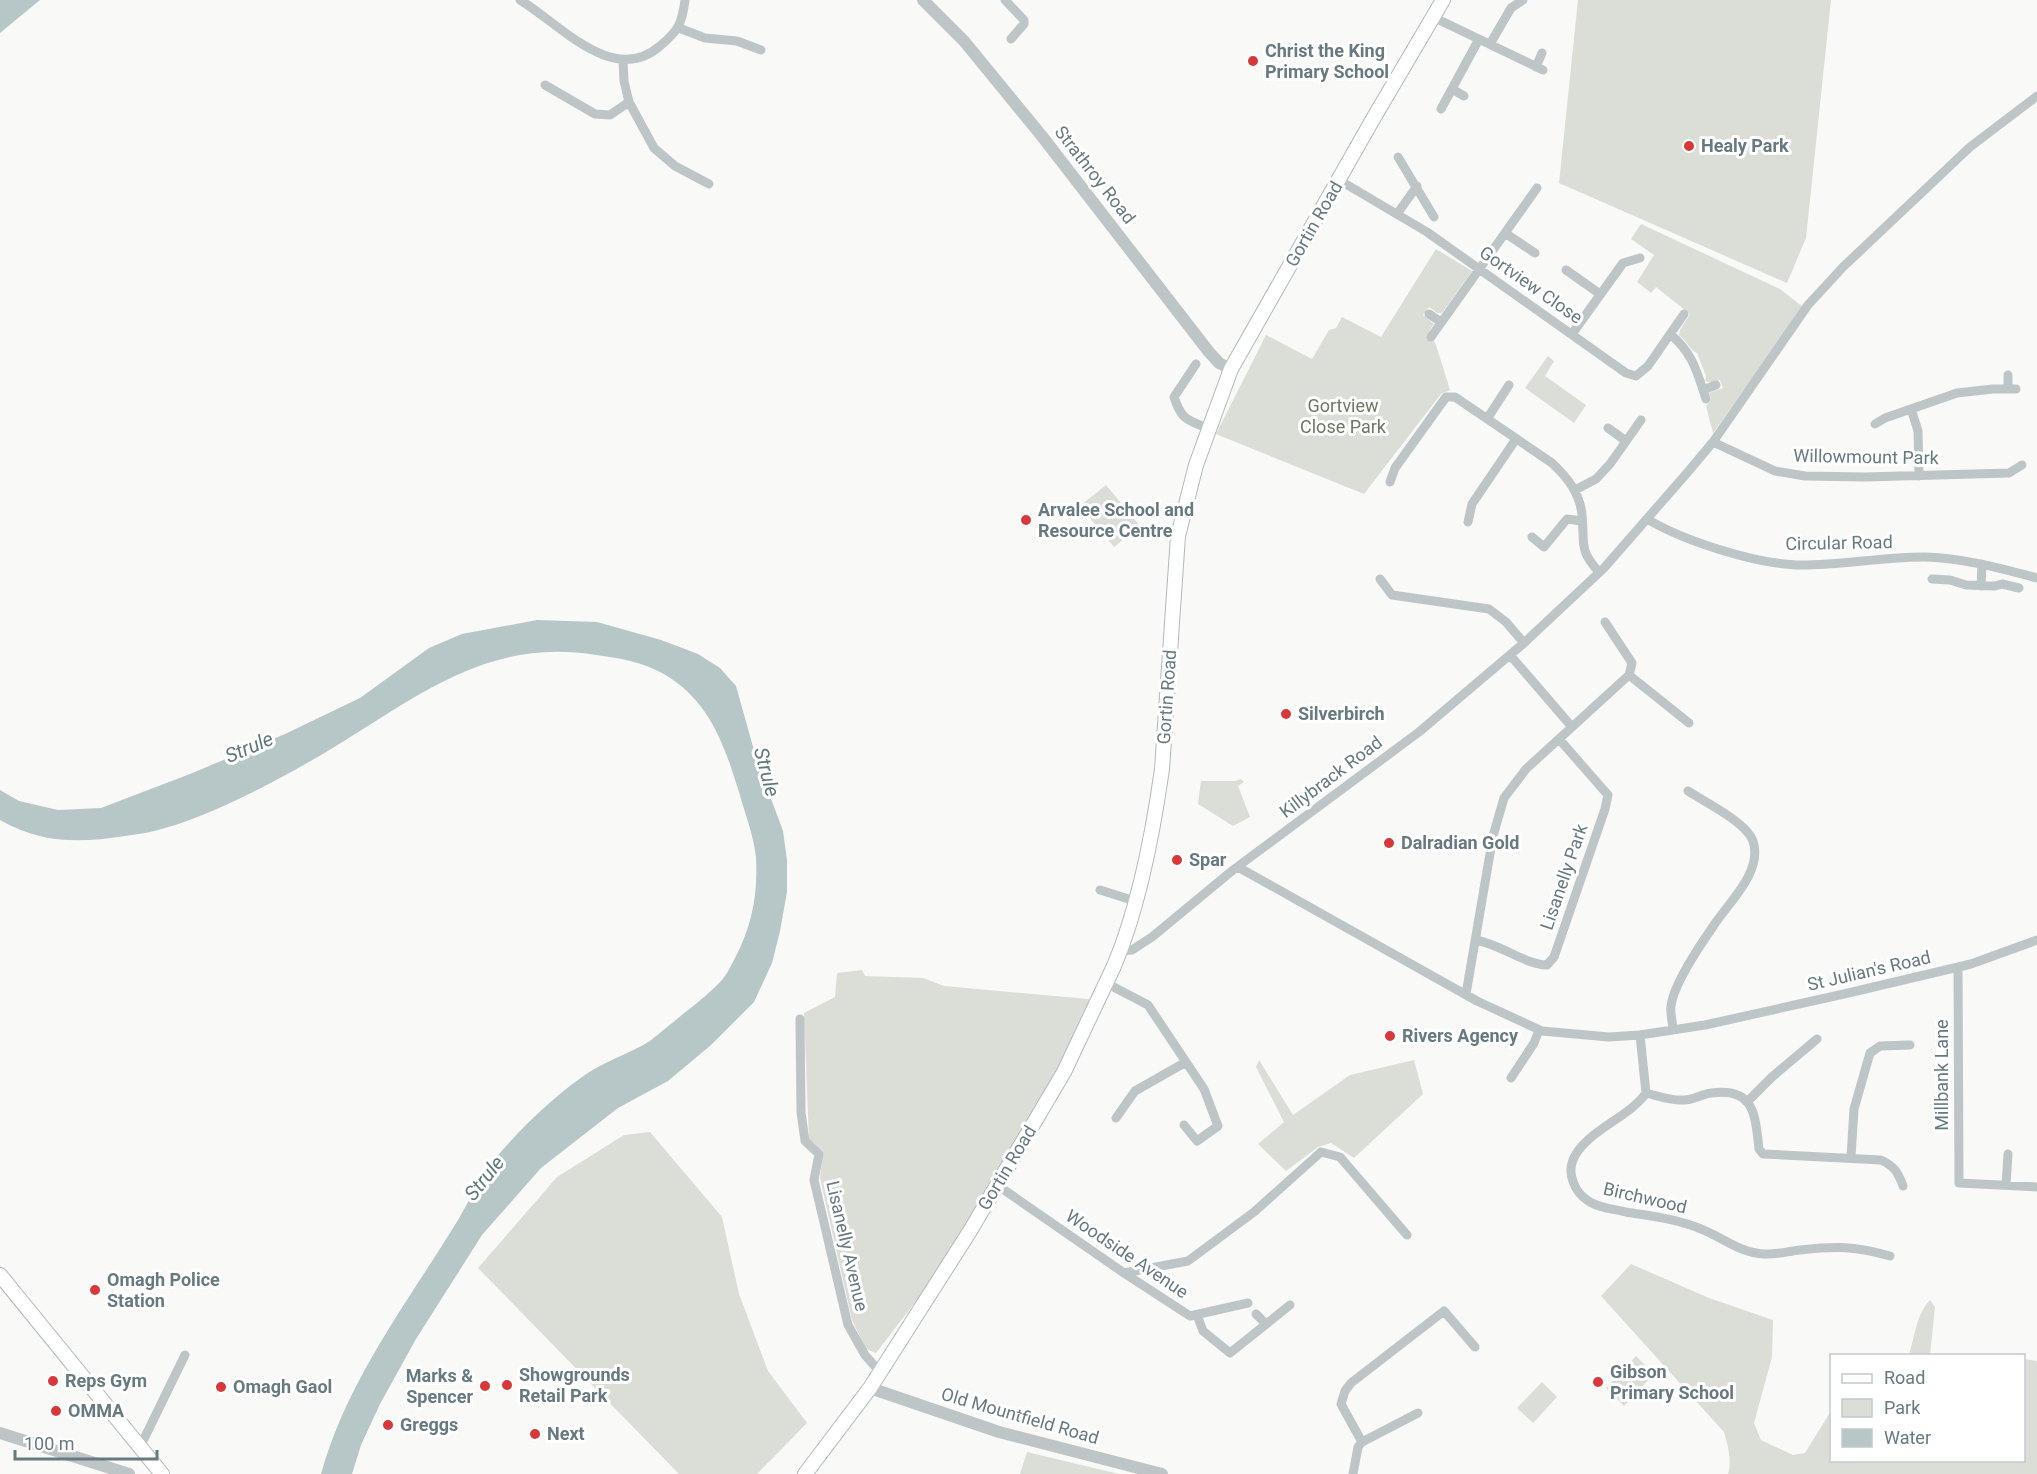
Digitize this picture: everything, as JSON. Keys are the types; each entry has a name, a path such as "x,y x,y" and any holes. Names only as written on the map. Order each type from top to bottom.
{"main road":[{"name":"Gortin Road","path":"805,1474 870,1388 997,1185 1064,1072 1121,951 1143,872 1157,803 1162,769 1178,536 1196,465 1231,369 1443,0"},
{"path":"0,1275 159,1473"}],"street":[{"path":"519,0 579,43 623,61 645,56 656,50 679,28 685,0"},
{"path":"1005,0 1024,20 1024,24 1011,39"},
{"path":"1490,44 1511,8 1523,0"},
{"name":"Strathroy Road","path":"928,2 964,41 1041,135 1150,274 1194,335 1219,363 1231,369"},
{"path":"1433,17 1539,68 1542,53"},
{"path":"679,28 705,38 737,41 761,50"},
{"path":"1441,108 1479,39"},
{"path":"623,61 624,81 629,102 654,148 675,166 709,184"},
{"path":"545,85 595,114 610,116 629,102"},
{"path":"1452,89 1464,96"},
{"name":"Killybrack Road","path":"1121,951 1132,950 1152,937 1239,867 1419,732 1524,643 1599,572 1713,442 1808,304 1843,267 1970,147 2037,96"},
{"path":"1398,157 1434,217"},
{"name":"Gortview Close","path":"1339,180 1427,232 1626,373 1636,376 1648,366 1684,314"},
{"path":"1397,214 1417,186"},
{"path":"1431,337 1537,188"},
{"path":"1505,233 1535,253"},
{"path":"1572,334 1623,263 1640,258"},
{"path":"1566,270 1600,294"},
{"path":"1430,314 1441,322"},
{"path":"1670,334 1681,343 1693,359 1704,394 1716,385"},
{"path":"1196,364 1174,397 1179,412 1185,418 1209,429"},
{"path":"1875,424 1957,393 2012,389 2008,375"},
{"path":"1487,419 1509,385"},
{"path":"1390,482 1395,468 1446,397 1455,397 1552,463 1565,476 1575,490 1582,514 1582,542 1588,560 1599,572"},
{"path":"1911,409 1918,430 1919,476"},
{"path":"1575,490 1596,479 1610,464 1641,420"},
{"path":"1608,429 1626,441"},
{"path":"1468,522 1472,504 1516,439"},
{"name":"Willowmount Park","path":"1713,442 1775,471 1805,477 2009,473 2022,465"},
{"path":"1532,537 1544,547 1567,519 1582,521"},
{"name":"Circular Road","path":"1647,519 1689,539 1739,555 1795,565 1926,556 1982,564 2037,578"},
{"path":"1981,586 1982,564"},
{"path":"1380,579 1392,595 1489,609 1506,622 1524,643"},
{"path":"1932,579 1950,580 1966,585 1995,586 2001,584 2019,588"},
{"path":"1466,994 1493,836 1504,798 1526,769 1629,675 1632,663 1605,622"},
{"path":"1510,655 1572,727"},
{"path":"1629,675 1689,723"},
{"name":"Lisanelly Park","path":"1476,940 1493,943 1537,965 1547,965 1554,957 1608,795 1559,739"},
{"path":"1672,1028 1671,1006 1681,979 1746,881 1755,858 1752,840 1741,825 1688,791"},
{"path":"1239,867 1466,994 1539,1030 1534,1043 1510,1078"},
{"path":"1100,890 1135,901"},
{"name":"St Julian's Road","path":"1539,1030 1609,1037 1640,1035 1672,1028 1705,1025 1958,967 2037,939"},
{"name":"Millbank Lane","path":"1958,967 1959,1183 2006,1185"},
{"path":"1107,983 1148,1005 1204,1089 1218,1126 1197,1141 1184,1125"},
{"name":"Lisanelly Avenue","path":"800,1019 799,1062 805,1141 819,1154 814,1180 848,1325 865,1355 880,1372"},
{"path":"1640,1035 1647,1093 1666,1099 1684,1100 1710,1093 1726,1092 1739,1095 1748,1101 1754,1111 1759,1149 1763,1154 1881,1160 1891,1164 1898,1172 1903,1186"},
{"path":"1748,1101 1772,1077 1817,1039"},
{"path":"1851,1157 1854,1109 1870,1053 1880,1046 1910,1045"},
{"path":"1116,1118 1135,1091 1186,1062"},
{"name":"Birchwood","path":"1647,1093 1588,1141 1573,1159 1572,1181 1587,1201 1607,1208 1701,1229 1730,1245 1764,1254 1830,1246 1860,1248 1890,1256"},
{"path":"1124,1273 1188,1261 1254,1212 1321,1152 1340,1157 1407,1235"},
{"path":"2008,1154 2006,1185 2037,1187"},
{"name":"Woodside Avenue","path":"997,1185 1190,1316 1248,1303"},
{"path":"1197,1316 1203,1331 1230,1353 1290,1305"},
{"path":"1362,1442 1341,1404 1345,1390 1351,1383 1444,1311 1475,1347"},
{"path":"1256,1314 1266,1324"},
{"path":"140,1447 185,1355"},
{"name":"Old Mountfield Road","path":"870,1388 999,1432 1162,1474"},
{"path":"1353,1474 1358,1447 1362,1442 1418,1413"},
{"path":"0,1433 129,1474"}],"green space":[{"name":"Healy Park","path":"1578,0 1831,0 1806,238 1787,283 1559,183"},
{"path":"1641,224 1780,289 1803,307 1713,433 1706,406 1711,398 1709,393 1723,388 1720,380 1713,383 1705,381 1706,376 1697,353 1679,335 1690,314 1656,287 1651,293 1637,282 1654,255 1631,239"},
{"name":"Gortview Close Park","path":"1436,249 1472,271 1442,313 1437,313 1429,307 1423,315 1434,324 1429,331 1436,345 1450,390 1441,394 1364,494 1216,434 1266,335 1312,359 1329,330 1336,328 1342,317 1381,337"},
{"path":"1548,356 1554,361 1545,376 1586,405 1574,423 1525,388"},
{"path":"1106,485 1140,526 1114,547 1080,506"},
{"path":"1241,779 1244,782 1238,786 1250,817 1233,826 1198,804 1201,781"},
{"path":"862,970 865,976 923,978 944,986 1099,1000 970,1231 876,1353 866,1349 852,1320 820,1178 823,1151 809,1139 804,1013 835,997 837,973"},
{"path":"1259,1060 1293,1115 1350,1075 1414,1060 1423,1094 1354,1158 1331,1143 1318,1147 1286,1171 1258,1144 1284,1122 1256,1067"},
{"path":"650,1132 722,1217 739,1294 768,1371 807,1423 757,1474 679,1474 478,1268 557,1177 624,1135"},
{"path":"1631,1264 1709,1298 1773,1320 1772,1357 1754,1423 1761,1440 1793,1455 1805,1453 1830,1413 1830,1462 2025,1462 2025,1359 2037,1361 2037,1474 1728,1474 1730,1458 1724,1432 1601,1296"},
{"path":"1930,1300 1935,1307 1930,1354 1909,1354 1919,1319"},
{"path":"1636,1356 1654,1374 1624,1406 1606,1388"},
{"path":"1542,1382 1557,1397 1533,1423 1517,1408"},
{"path":"1027,1452 1119,1474 1020,1474"}],"water":[{"path":"0,0 40,0 0,33"},
{"name":"Strule","path":"537,620 597,622 661,640 698,654 720,668 736,686 757,761 783,831 787,860 787,892 772,963 754,1002 711,1045 668,1081 618,1108 541,1168 482,1235 416,1339 380,1404 361,1445 352,1474 321,1474 346,1407 379,1345 495,1159 558,1095 607,1062 650,1041 712,990 729,969 750,922 756,884 756,858 749,825 733,774 713,724 692,696 662,673 622,659 554,652 514,656 478,666 409,700 273,782 215,810 154,831 92,840 61,840 31,834 0,820 0,790 19,801 58,810 101,808 285,734 360,698 429,648 462,634"}],"place":[{"name":"Christ the King Primary School","path":"1253,61"},
{"name":"Healy Park","path":"1689,146"},
{"name":"Arvalee School and Resource Centre","path":"1026,520"},
{"name":"Silverbirch","path":"1286,714"},
{"name":"Dalradian Gold","path":"1389,843"},
{"name":"Spar","path":"1177,860"},
{"name":"Rivers Agency","path":"1390,1036"},
{"name":"Omagh Police Station","path":"95,1290"},
{"name":"Reps Gym","path":"53,1381"},
{"name":"Gibson Primary School","path":"1598,1382"},
{"name":"Showgrounds Retail Park","path":"507,1385"},
{"name":"Marks & Spencer","path":"485,1386"},
{"name":"Omagh Gaol","path":"221,1387"},
{"name":"OMMA","path":"56,1411"},
{"name":"Greggs","path":"388,1425"},
{"name":"Next","path":"535,1434"}]}
